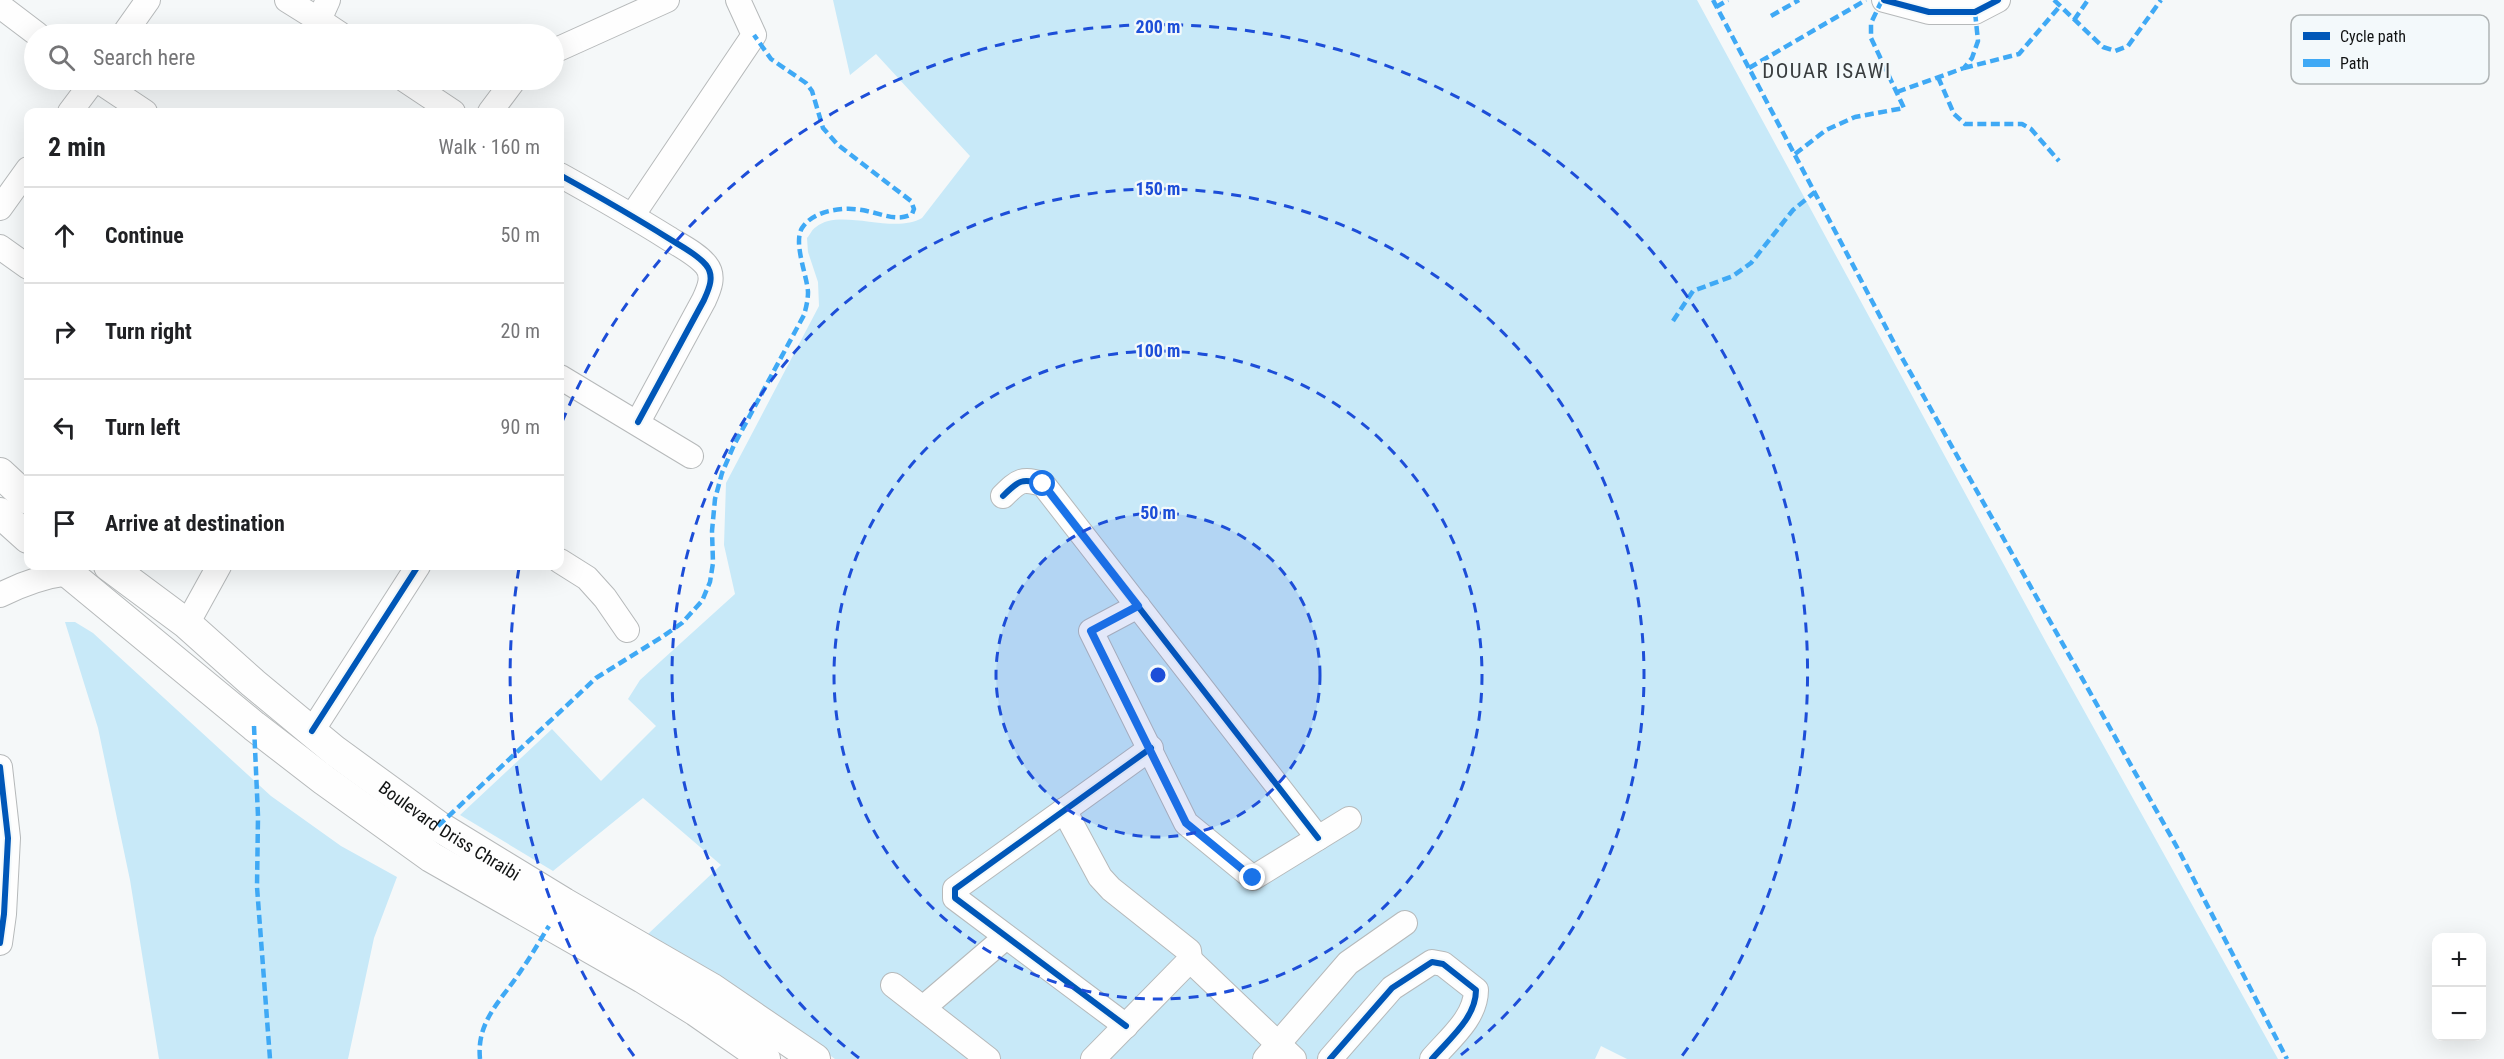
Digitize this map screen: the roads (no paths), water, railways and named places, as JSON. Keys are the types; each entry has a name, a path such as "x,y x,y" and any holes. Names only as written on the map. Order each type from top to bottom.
{"main road":[{"path":"0,473 24,495"},
{"path":"0,513 24,534"},
{"name":"Boulevard Driss Chraibi","path":"65,570 254,726 431,857 650,968 815,1059"},
{"name":"Boulevard Driss Chraibi","path":"114,570 187,624 312,731 438,826 650,968"},
{"name":"Boulevard Driss Chraibi","path":"703,999 765,1059"}],"street":[{"path":"131,24 148,0"},
{"path":"287,0 324,10 333,24"},
{"path":"564,46 666,0"},
{"path":"632,216 754,35 738,0"},
{"path":"1884,0 1929,12 1975,12 1998,0"},
{"path":"0,6 24,24"},
{"path":"72,108 87,90"},
{"path":"111,90 139,108"},
{"path":"420,90 447,108"},
{"path":"493,108 506,90"},
{"path":"0,208 24,175"},
{"path":"564,177 691,253 707,266 711,276 710,286 704,300 638,422"},
{"path":"0,247 24,264"},
{"path":"564,379 691,456"},
{"path":"1004,496 1017,482 1028,479 1043,484 1318,838"},
{"path":"564,564 587,578 605,598 627,630"},
{"path":"0,594 62,570"},
{"path":"187,624 217,570"},
{"path":"312,731 415,570"},
{"path":"1138,606 1091,631 1151,748 1186,823 1253,878 1349,819"},
{"path":"1126,1026 955,898 955,889 1151,748"},
{"path":"0,767 8,838 0,943"},
{"path":"1065,810 1100,877 1111,889 1189,951 1190,960 1279,1054 1348,963 1405,923"},
{"path":"923,1008 1006,936"},
{"path":"1093,1059 1190,960"},
{"path":"1330,1059 1392,988 1432,962 1443,964 1476,990 1473,1012 1432,1059"},
{"path":"893,985 988,1059"}],"district":[{"name":"DOUAR ISAWI","path":"1827,71"}]}
